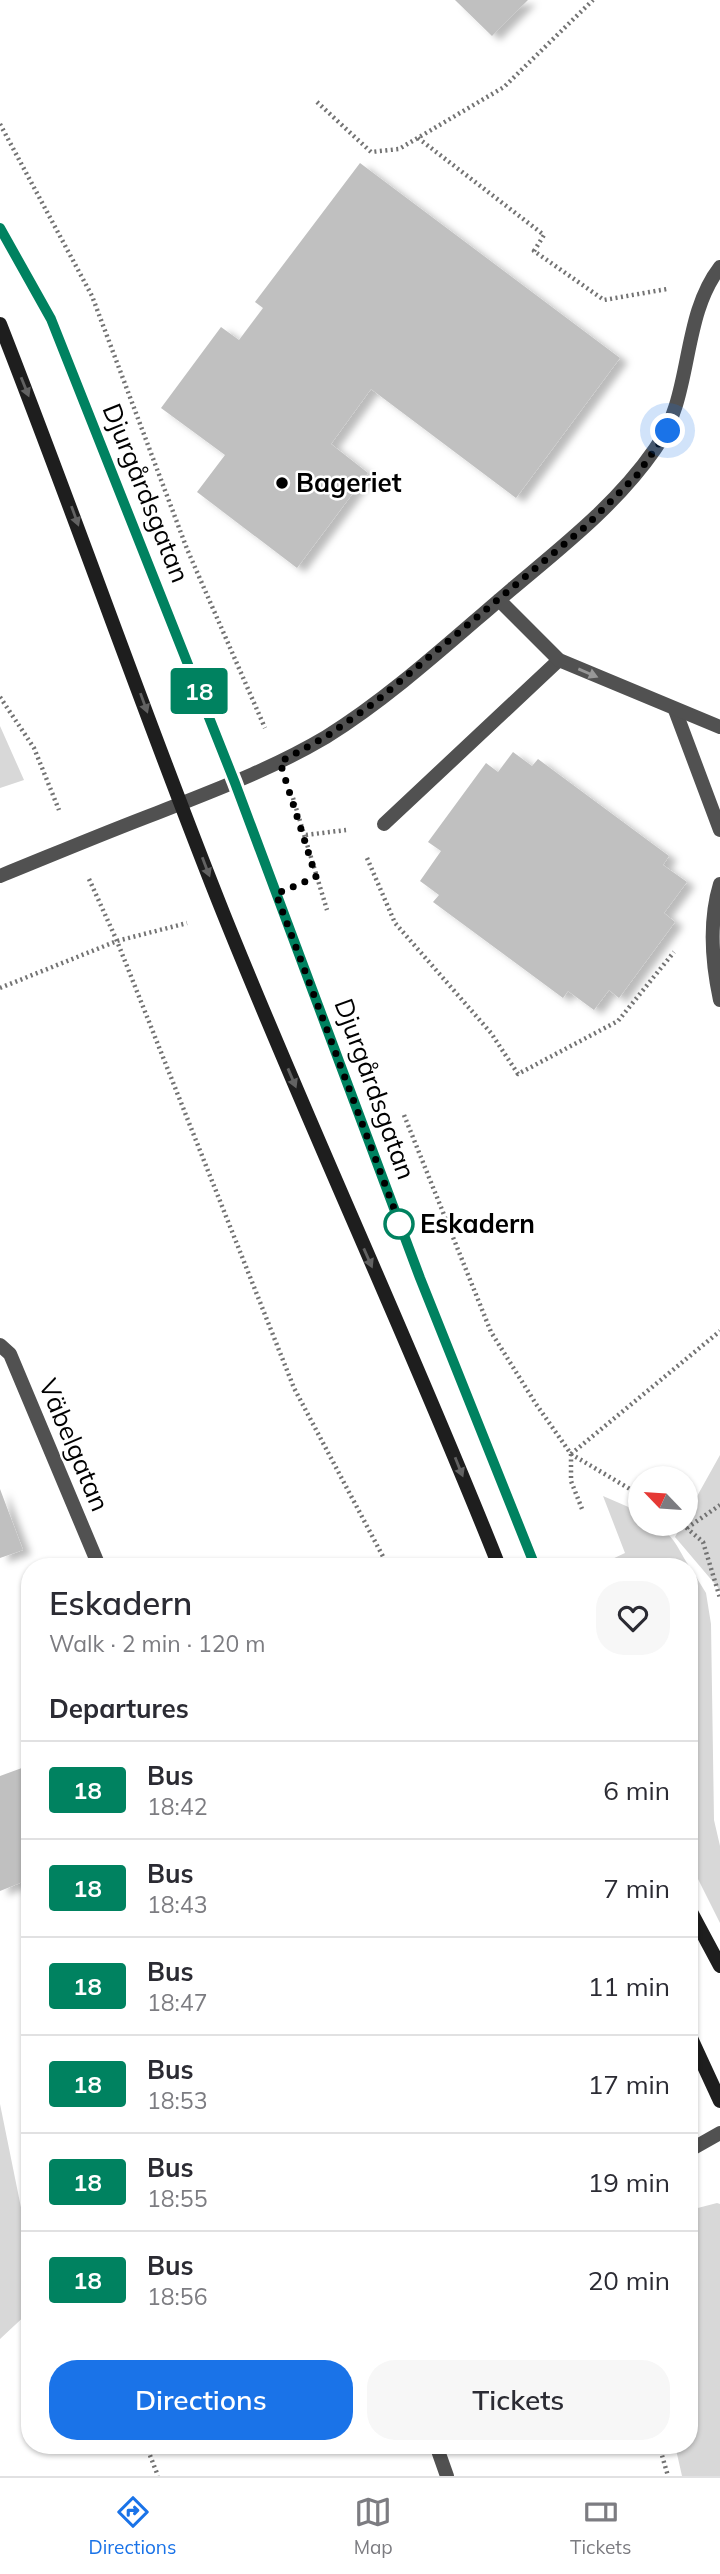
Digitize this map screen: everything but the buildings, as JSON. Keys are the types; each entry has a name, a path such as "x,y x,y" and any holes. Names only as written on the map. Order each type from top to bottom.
{"main road":[{"name":"Djurgårdsgatan","path":"0,228 51,319 235,783 415,1265 532,1558"},
{"path":"0,324 224,914 359,1238 452,1447 496,1558"},
{"path":"698,1925 720,1966"},
{"path":"698,2053 720,2101"}],"street":[{"path":"0,876 235,783 280,762 327,736 374,703 499,600 586,526 637,475 668,431 709,281 720,267"},
{"path":"499,600 559,660 720,727"},
{"path":"384,824 559,660"},
{"path":"675,710 720,830"},
{"path":"720,884 715,901 713,941 720,1000"},
{"name":"Väbelgatan","path":"0,1345 10,1354 96,1558"},
{"path":"698,2145 720,2133"},
{"path":"439,2454 447,2476"}],"path":[{"path":"317,102 371,152 398,149 504,87 593,0"},
{"path":"0,124 92,296 187,549 280,762 329,915"},
{"path":"418,138 544,235 534,251 604,300 709,281"},
{"path":"0,697 34,748 117,941 294,1388 383,1558"},
{"path":"364,852 395,923 491,1033 518,1074 618,1021 715,901"},
{"path":"276,894 316,877"},
{"path":"0,988 117,941 224,914"},
{"path":"401,1109 491,1332 571,1454 628,1488"},
{"path":"571,1454 720,1331"},
{"path":"571,1454 571,1481 582,1509"},
{"path":"698,1518 720,1505"},
{"path":"696,1536 703,1542 720,1598"},
{"path":"149,2454 158,2476"},
{"path":"662,2454 668,2476"}],"shaded area":[{"path":"0,726 24,780 0,788"},
{"path":"720,1455 720,1590 698,1564 698,1558 693,1558 675,1537 698,1536 698,1494"},
{"path":"603,1496 628,1507 628,1536 669,1536 684,1558 614,1558 625,1553"},
{"path":"698,1580 706,1593 711,1624 714,1820 720,1846 720,1923 698,1879"},
{"path":"0,2104 21,2208 21,2319 0,2339"},
{"path":"720,2204 720,2476 682,2476 677,2454 698,2454 698,2208"}],"bus line":[{"name":"18","path":"0,228 51,319 235,783 420,1278 532,1558"}],"place":[{"name":"Bageriet","path":"282,483"},
{"name":"Eskadern","path":"399,1224"}],"route":[{"path":"399,1224 401,1227 276,894 316,877 306,835 280,762 327,736 374,703 586,526 637,475 668,431"}]}
